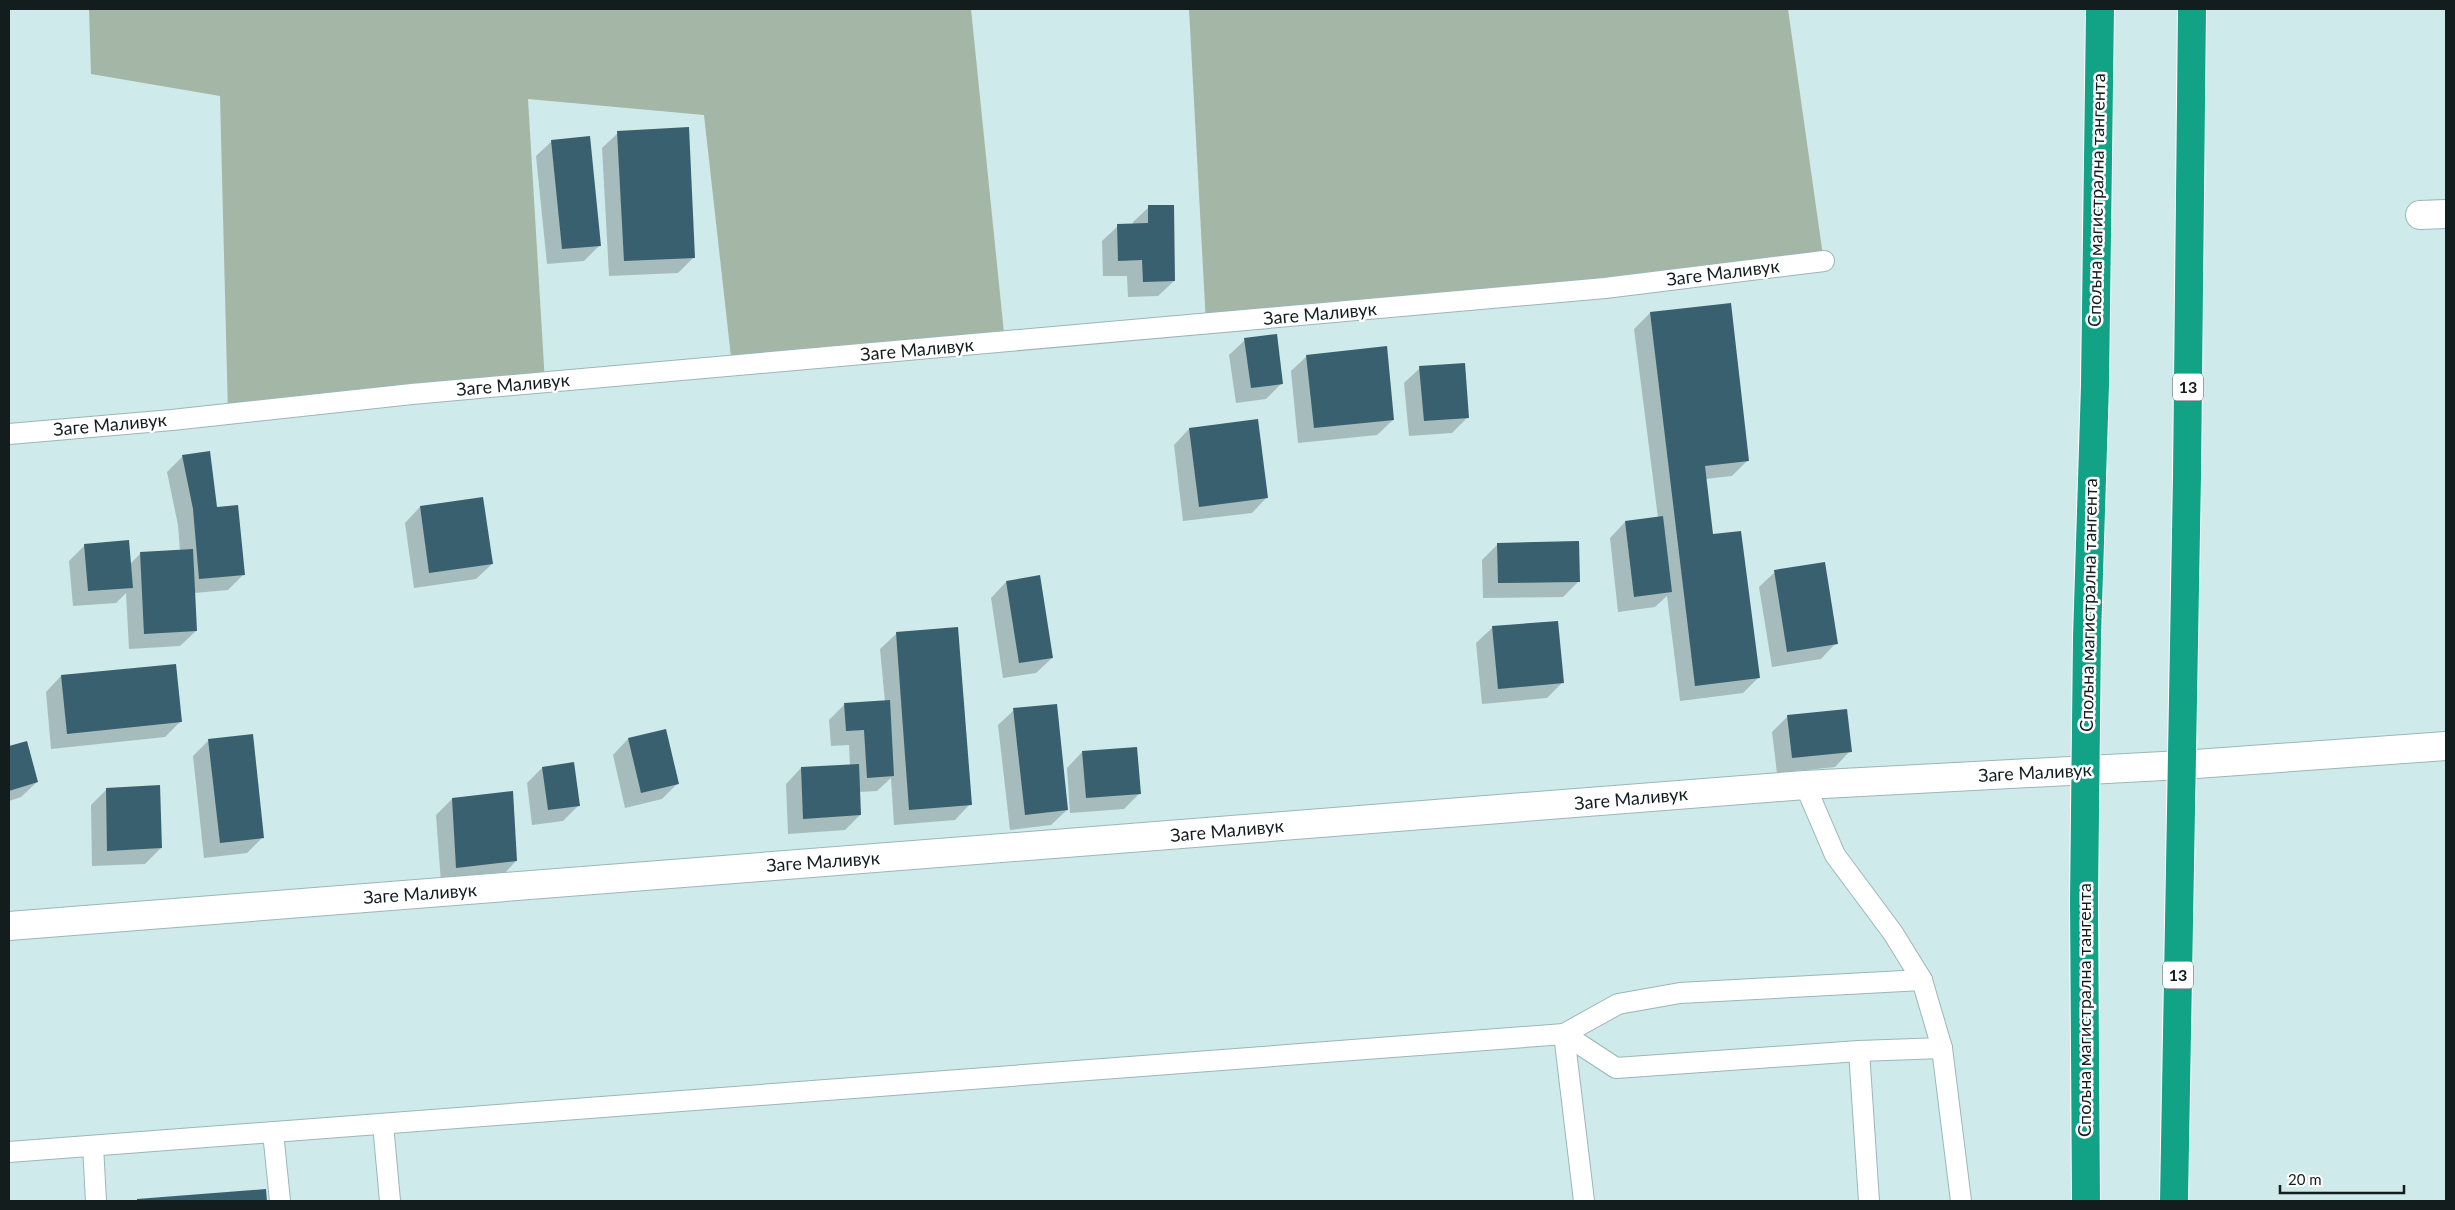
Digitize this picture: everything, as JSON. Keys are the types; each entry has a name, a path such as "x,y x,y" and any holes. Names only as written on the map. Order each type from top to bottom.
{"highway":[{"name":"Спољна магистрална тангента","path":"2086,1201 2086,771 2089,524 2095,384 2100,9"},
{"name":"13","path":"2174,1201 2192,9"}],"street":[{"name":"Заге Маливук","path":"9,926 1805,785 2086,771 2446,746"}],"lane":[{"name":"Заге Маливук","path":"9,434 172,420 422,393 1606,288 1824,261"},
{"path":"1805,785 1835,855 1893,933 1922,980 1942,1048 1961,1201"},
{"path":"9,1152 1564,1034 1618,1004 1680,993 1922,980"},
{"path":"1564,1034 1616,1068 1859,1051 1942,1048"},
{"path":"1564,1034 1584,1201"},
{"path":"1859,1051 1868,1201"},
{"path":"383,1124 390,1201"},
{"path":"273,1132 280,1201"},
{"path":"93,1146 96,1201"}],"green space":[{"path":"89,9 971,9 1005,343 732,366 704,115 528,99 545,383 228,414 220,96 91,74"},
{"path":"1189,9 1788,9 1823,256 1206,324"}],"building":[{"path":"689,127 695,258 624,261 617,131"},
{"path":"590,136 601,246 562,249 551,140"},
{"path":"1148,205 1174,205 1175,281 1143,282 1142,260 1118,261 1117,224 1148,223"},
{"path":"1731,303 1749,461 1705,466 1713,534 1741,531 1760,678 1695,686 1650,312"},
{"path":"1277,334 1283,384 1251,388 1244,338"},
{"path":"1387,346 1394,420 1314,428 1306,355"},
{"path":"1465,363 1469,418 1424,421 1419,366"},
{"path":"1258,419 1268,498 1199,507 1189,428"},
{"path":"210,451 217,507 238,505 245,575 199,579 193,509 182,455"},
{"path":"483,497 493,564 429,573 420,506"},
{"path":"1663,516 1672,592 1634,597 1625,521"},
{"path":"129,540 133,588 88,591 84,544"},
{"path":"1579,541 1580,582 1498,583 1497,543"},
{"path":"193,549 197,631 144,634 140,552"},
{"path":"1825,562 1838,644 1787,652 1774,570"},
{"path":"1040,575 1053,658 1019,663 1006,581"},
{"path":"1558,621 1564,683 1498,689 1492,626"},
{"path":"958,627 972,805 909,810 896,632"},
{"path":"176,664 182,722 67,734 61,675"},
{"path":"890,700 894,776 867,778 864,730 846,731 844,703"},
{"path":"1057,704 1068,810 1025,815 1013,708"},
{"path":"1847,709 1852,752 1792,758 1787,715"},
{"path":"666,729 679,784 641,793 628,738"},
{"path":"253,734 264,838 220,843 208,739"},
{"path":"27,741 38,782 9,791 9,746"},
{"path":"1137,747 1141,794 1086,798 1082,751"},
{"path":"574,762 580,806 548,810 542,767"},
{"path":"859,764 861,815 803,819 801,767"},
{"path":"160,785 162,848 107,851 106,788"},
{"path":"513,791 517,861 456,868 452,798"},
{"path":"266,1189 267,1201 137,1201 137,1199"}]}
